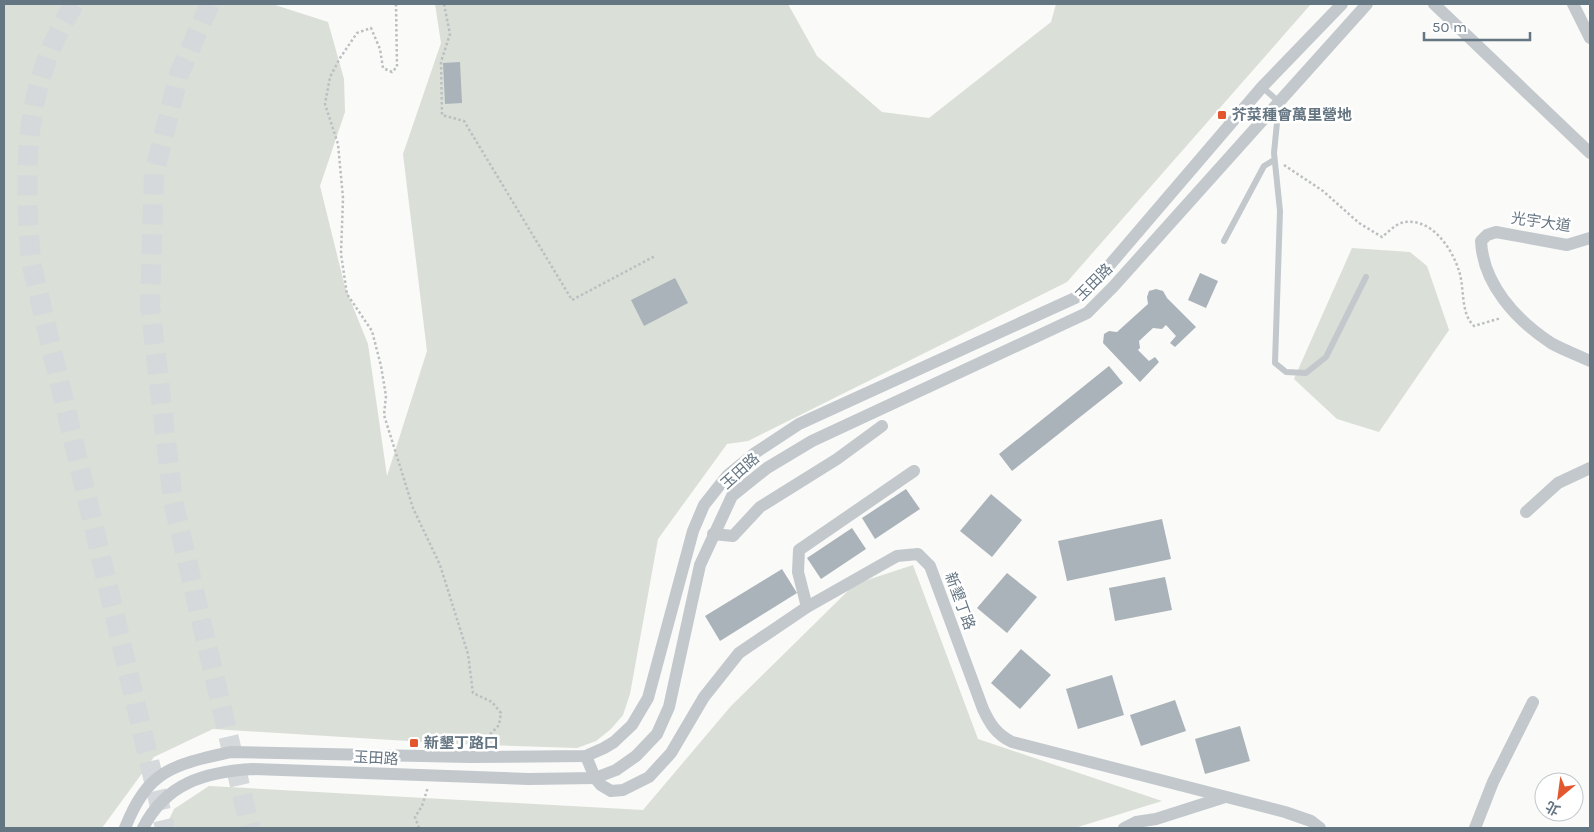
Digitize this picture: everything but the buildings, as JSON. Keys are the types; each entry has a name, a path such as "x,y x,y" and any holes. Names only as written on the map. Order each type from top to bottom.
{"street":[{"name":"玉田路","path":"125,828 140,796 148,785 168,770 194,760 230,752 470,757 586,756 614,742 632,725 648,698 693,531 704,505 727,476 755,453 799,424 1075,298 1096,281 1262,87 1342,4"},
{"name":"玉田路","path":"143,828 150,815 174,791 196,779 221,771 252,768 431,776 595,778 616,770 630,761 657,734 669,707 700,565 732,496 767,468 812,441 1087,313 1113,287 1367,4"},
{"path":"1434,4 1590,153"},
{"path":"1573,4 1590,38"},
{"name":"光宇大道","path":"1590,238 1567,245 1496,232 1487,235 1481,241 1482,258 1496,290 1516,314 1552,343 1590,360"},
{"path":"713,534 733,536 760,507 837,459 882,426"},
{"path":"1526,512 1558,483 1590,468"},
{"path":"807,607 798,572 799,550 914,471"},
{"name":"新墾丁路","path":"595,778 601,786 612,791 622,790 649,777 671,753 704,698 739,653 807,607 897,556 918,554 930,566 983,709 990,724 1000,736 1012,742 1284,812 1311,821 1320,828"},
{"path":"1475,828 1493,782 1533,702"},
{"path":"586,756 595,778"},
{"path":"1124,828 1136,822 1156,819 1225,797"}],"lane":[{"path":"1262,87 1279,102 1274,160 1280,212 1275,363 1286,372 1306,373 1326,357 1366,277"},
{"path":"1224,241 1264,166 1274,160"}],"path":[{"path":"396,4 398,21 397,67 392,72 383,68 380,49 371,28 357,33 330,77 325,104 338,144 343,198 341,254 347,294 372,331 384,381 386,396 384,415 413,508 440,565 468,654 473,693 492,702 501,713 495,731 470,757"},
{"path":"444,4 450,34 441,62 442,115 464,121 572,300 655,256"},
{"path":"1274,160 1295,170 1323,191 1359,223 1382,237 1401,223 1418,224 1434,230 1448,248 1459,271 1467,319 1474,326 1516,314"},
{"path":"419,828 415,816 422,806 431,776"}],"shaded area":[{"path":"4,4 272,4 328,22 344,79 345,112 320,186 345,287 368,344 387,476 427,351 403,154 441,43 435,4 788,4 817,56 882,112 929,118 1051,22 1056,4 1311,4 1067,282 748,441 727,444 658,539 630,694 623,715 611,729 596,741 577,748 457,744 213,729 154,757 102,828 4,828"},
{"path":"1352,248 1410,252 1427,266 1449,330 1379,432 1337,419 1294,379"},
{"path":"913,565 978,739 1162,801 1075,828 165,828 174,809 209,786 643,810 731,706 855,584"}],"tunnel":[{"path":"74,4 57,36 44,67 30,129 27,194 31,262 165,828"},
{"path":"210,4 179,74 154,174 150,306 173,501 250,828"}],"place":[{"name":"芥菜種會萬里營地","path":"1222,115"},
{"name":"新墾丁路口","path":"414,743"}]}
